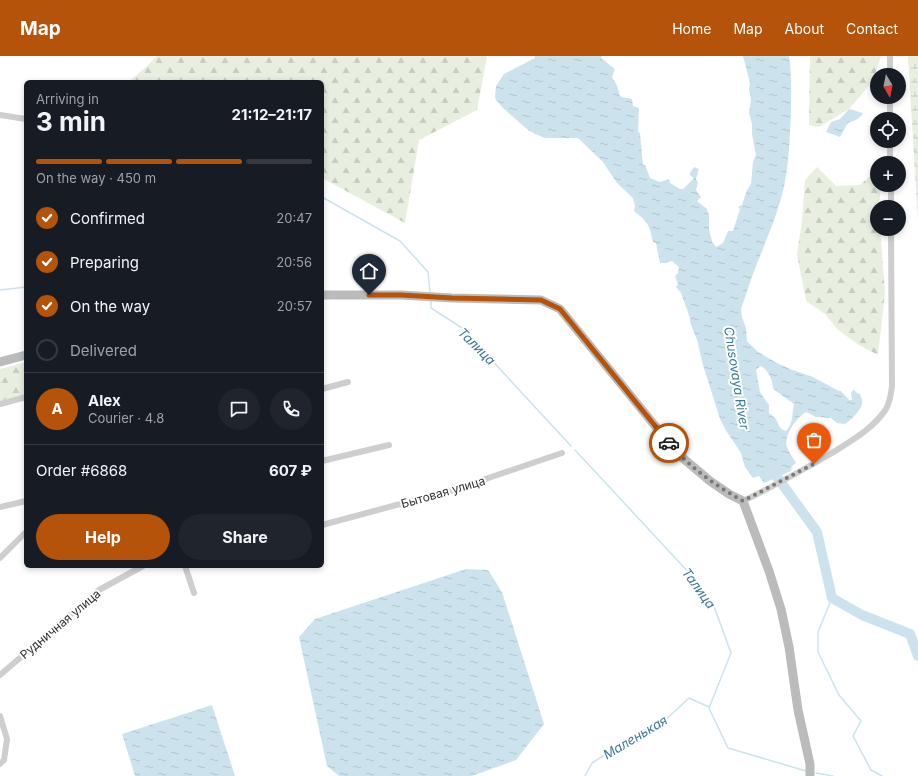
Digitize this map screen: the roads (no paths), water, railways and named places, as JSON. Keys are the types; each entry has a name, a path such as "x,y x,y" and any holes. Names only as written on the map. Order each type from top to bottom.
{"street":[{"path":"890,56 890,68"},
{"path":"0,115 24,119"},
{"path":"743,501 802,470 858,436 875,423 886,408 890,399 892,386 891,236"},
{"path":"324,295 401,295 541,300 560,309 678,454 710,481 729,494 743,501 769,571 781,609 789,647 798,710 809,755 810,776"},
{"path":"0,362 24,356"},
{"path":"324,388 348,382"},
{"path":"0,404 24,398"},
{"path":"324,461 389,445"},
{"name":"Бытовая улица","path":"324,524 456,489 562,453"},
{"path":"0,507 24,501"},
{"path":"0,558 24,534"},
{"name":"Рудничная улица","path":"0,675 99,590 139,568"},
{"path":"186,568 194,593"},
{"path":"0,716 7,740 4,760 0,764"}],"water":[{"path":"535,56 601,56 602,59 615,69 612,77 617,85 620,96 632,99 633,106 639,108 638,132 640,133 643,165 645,165 650,178 660,182 669,179 670,183 680,189 683,189 694,178 690,175 690,173 694,167 699,169 696,179 698,183 696,190 701,197 697,201 707,209 709,216 709,229 712,241 716,247 723,243 728,231 733,231 740,209 738,207 742,205 747,190 751,184 753,162 756,155 749,113 751,100 749,89 750,83 743,56 789,56 791,77 791,111 786,178 778,209 741,309 746,328 747,341 758,352 777,363 813,377 841,391 849,400 852,400 851,392 854,390 860,394 862,399 861,407 845,424 837,423 831,418 816,417 806,412 802,414 789,432 786,443 796,463 792,466 791,471 764,483 759,476 753,478 745,467 741,453 720,419 690,318 681,293 676,287 678,284 675,276 678,273 679,267 672,261 660,263 656,243 653,242 649,227 634,211 635,206 633,198 617,183 603,162 579,139 545,138 535,134 528,130 496,100 496,86 504,74 535,58","holes":["761,366 771,377 773,388 794,404 791,422 786,431 781,429 775,418 769,413 769,405 760,392 756,370"]},
{"path":"849,109 863,113 858,119 848,123 840,137 826,132 831,122 840,119"},
{"path":"466,569 488,570 502,592 544,724 516,760 472,776 339,776 327,766 299,637 315,619"},
{"path":"212,705 235,776 135,776 122,734"}],"waterway":[{"name":"Талица","path":"324,198 400,241 428,272 430,292"},
{"name":"Талица","path":"0,290 24,287"},
{"name":"Талица","path":"431,301 431,308 462,328 571,446"},
{"name":"Талица","path":"575,450 692,576 715,609 731,653 709,708 728,748 806,771"},
{"name":"Chusovaya River","path":"769,466 817,532 832,598 862,615 910,634 918,656"},
{"path":"832,598 818,632 818,652 839,695 861,721 853,736 871,770 882,776"},
{"name":"Маленькая","path":"585,776 592,763 649,727 659,726 689,698 709,707"},
{"name":"Талица","path":"816,773 833,776"}]}
